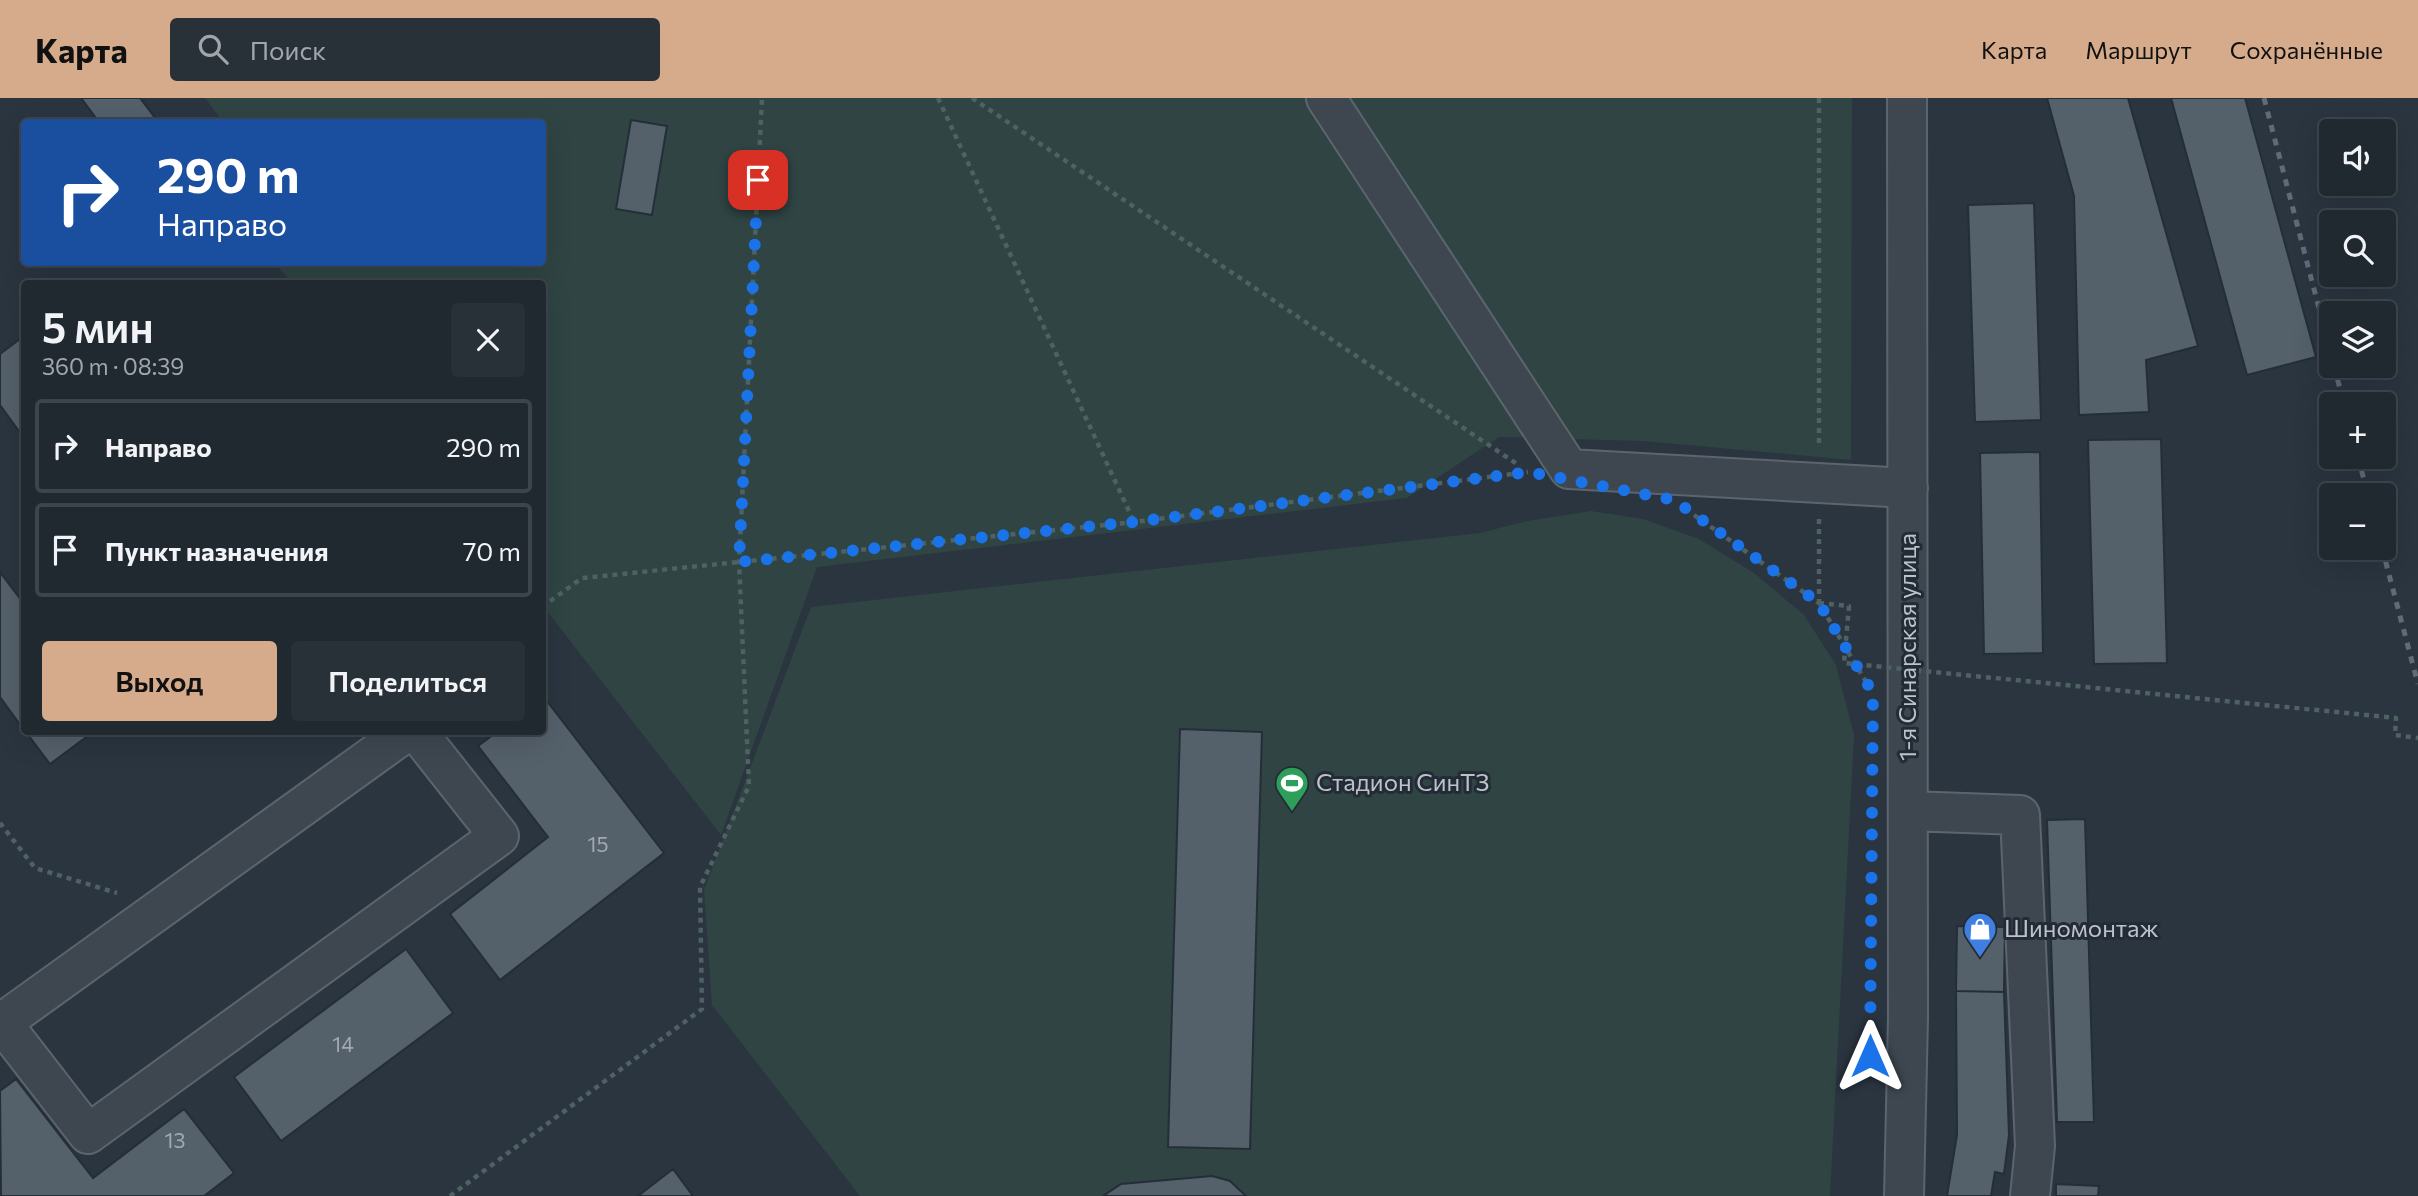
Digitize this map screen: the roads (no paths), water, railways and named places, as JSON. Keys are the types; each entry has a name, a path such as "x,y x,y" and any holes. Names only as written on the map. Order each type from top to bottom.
{"street":[{"path":"1326,98 1569,469 1908,488"},
{"name":"1-я Синарская улица","path":"1904,1196 1909,1018 1907,98"},
{"path":"402,735 1,1024 88,1134 499,836 419,735"},
{"path":"1908,811 2020,815 2035,1146 2030,1196"}],"railway":[{"path":"2264,98 2319,308"},
{"path":"2337,378 2341,392"},
{"path":"2361,469 2365,483"},
{"path":"2385,560 2418,684"}],"place":[{"name":"Стадион СинТЗ","path":"1292,813"},
{"name":"Шиномонтаж","path":"1980,959"}]}
